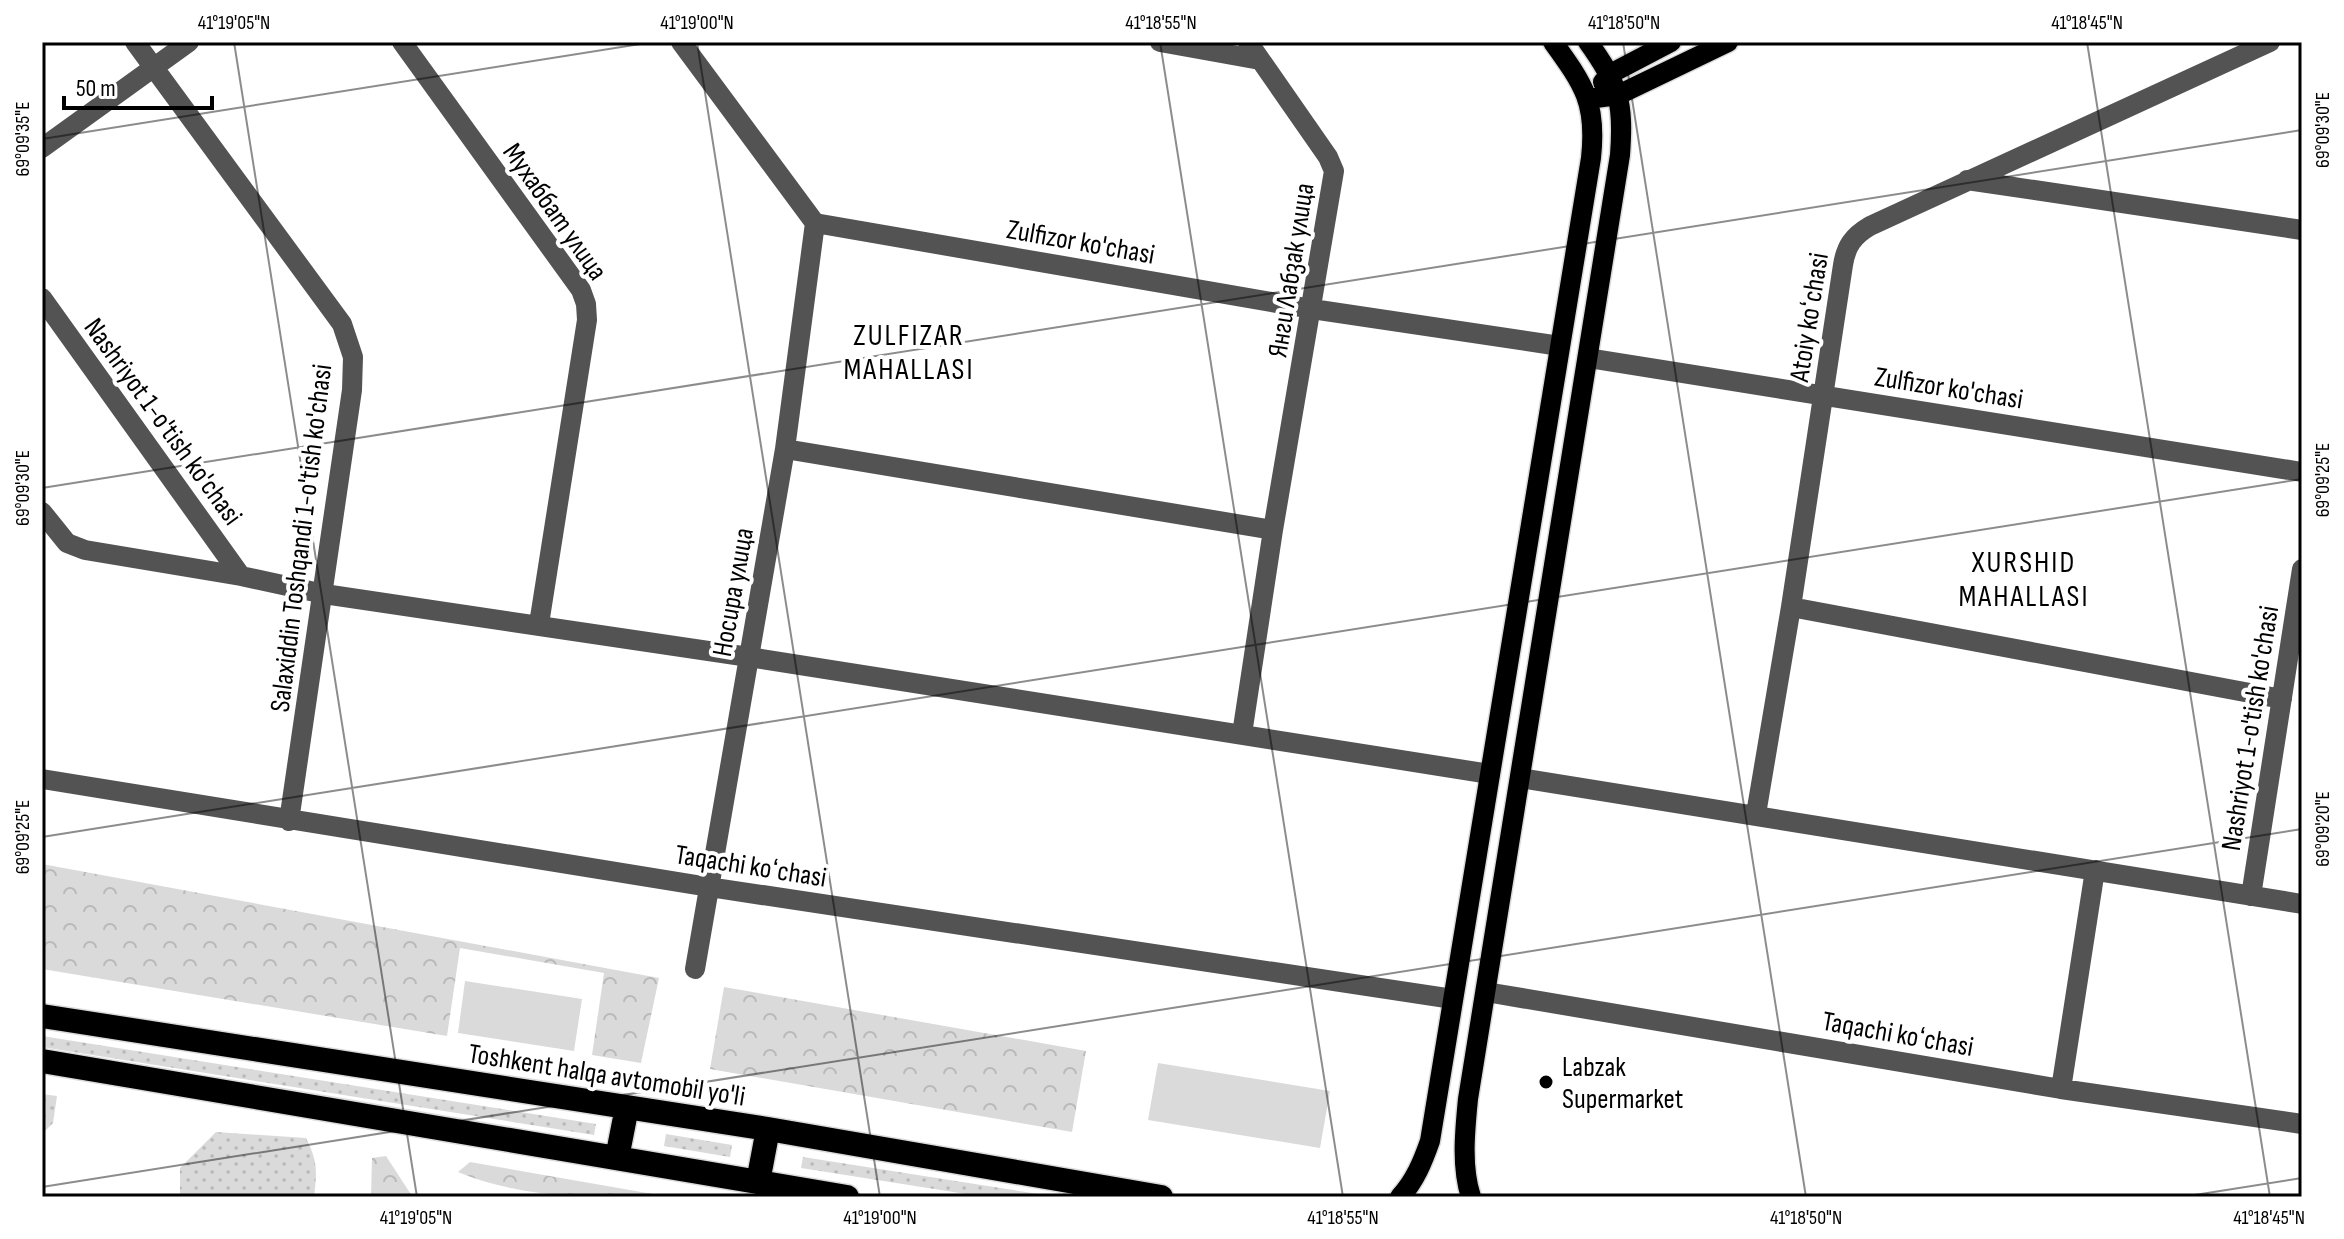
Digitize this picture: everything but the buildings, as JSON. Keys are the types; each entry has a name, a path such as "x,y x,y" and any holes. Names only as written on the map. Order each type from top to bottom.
{"highway":[{"name":"Toshkent halqa avtomobil yo'li","path":"42,1016 768,1129 1161,1197"},
{"path":"42,1061 847,1197"},
{"path":"617,1158 627,1107"},
{"path":"758,1182 768,1129"}],"main road":[{"path":"1400,1197 1423,1161 1430,1141 1591,158 1593,131 1588,99 1581,80 1553,42"},
{"path":"1471,1197 1466,1169 1468,1099 1620,155 1622,134 1618,95 1610,74 1588,42"},
{"path":"1588,99 1610,74 1671,42"},
{"path":"1588,99 1618,95 1728,42"},
{"path":"1437,1094 1468,1099"}],"street":[{"name":"Salaxiddin Toshqandi 1-o'tish ko'chasi","path":"135,42 342,324 353,357 352,390 324,594 289,821"},
{"path":"42,148 189,42"},
{"name":"Мухаббат улица","path":"402,42 581,290 586,304 587,320 539,624"},
{"path":"681,42 815,223"},
{"path":"1160,42 1260,60"},
{"name":"Янги Лабзак улица","path":"1242,734 1334,171 1328,157 1248,42"},
{"name":"Atoiy koʻchasi","path":"1756,814 1849,243 1870,226 2270,42"},
{"path":"1967,180 2302,230"},
{"name":"Zulfizor ko'chasi","path":"815,223 1312,309 1560,346"},
{"name":"Носира улица","path":"695,969 785,449 815,223"},
{"name":"Nashriyot 1-o'tish ko'chasi","path":"42,298 241,576"},
{"name":"Zulfizor ko'chasi","path":"1588,358 2302,472"},
{"path":"785,449 1273,530"},
{"path":"42,512 67,543 85,550 241,576 324,594 539,624 1490,774"},
{"name":"Nashriyot 1-o'tish ko'chasi","path":"2251,896 2302,569"},
{"path":"1791,607 2282,699"},
{"path":"1520,778 2302,904"},
{"name":"Taqachi koʻchasi","path":"42,779 709,887 1453,999"},
{"path":"2061,1089 2095,870"},
{"name":"Taqachi koʻchasi","path":"1486,992 2061,1089 2302,1124"}],"green space":[{"path":"42,864 659,978 641,1063 592,1055 604,973 460,948 447,1036 42,969"},
{"path":"465,981 582,999 574,1051 458,1033"},
{"path":"724,987 1086,1051 1072,1132 710,1069"},
{"path":"42,1036 596,1124 594,1135 42,1047"},
{"path":"1158,1063 1330,1091 1320,1148 1148,1120"},
{"path":"42,1094 57,1096 53,1123 42,1134"},
{"path":"216,1132 306,1138 316,1167 314,1197 180,1197 180,1168"},
{"path":"666,1134 732,1145 730,1157 664,1146"},
{"path":"386,1156 412,1197 371,1197 372,1158"},
{"path":"803,1157 1057,1197 985,1197 801,1168"},
{"path":"470,1162 670,1197 562,1195 509,1188 458,1172"}],"place":[{"name":"Labzak Supermarket","path":"1546,1082"}],"district":[{"name":"ZULFIZAR MAHALLASI","path":"909,352"},
{"name":"XURSHID MAHALLASI","path":"2024,579"}]}
